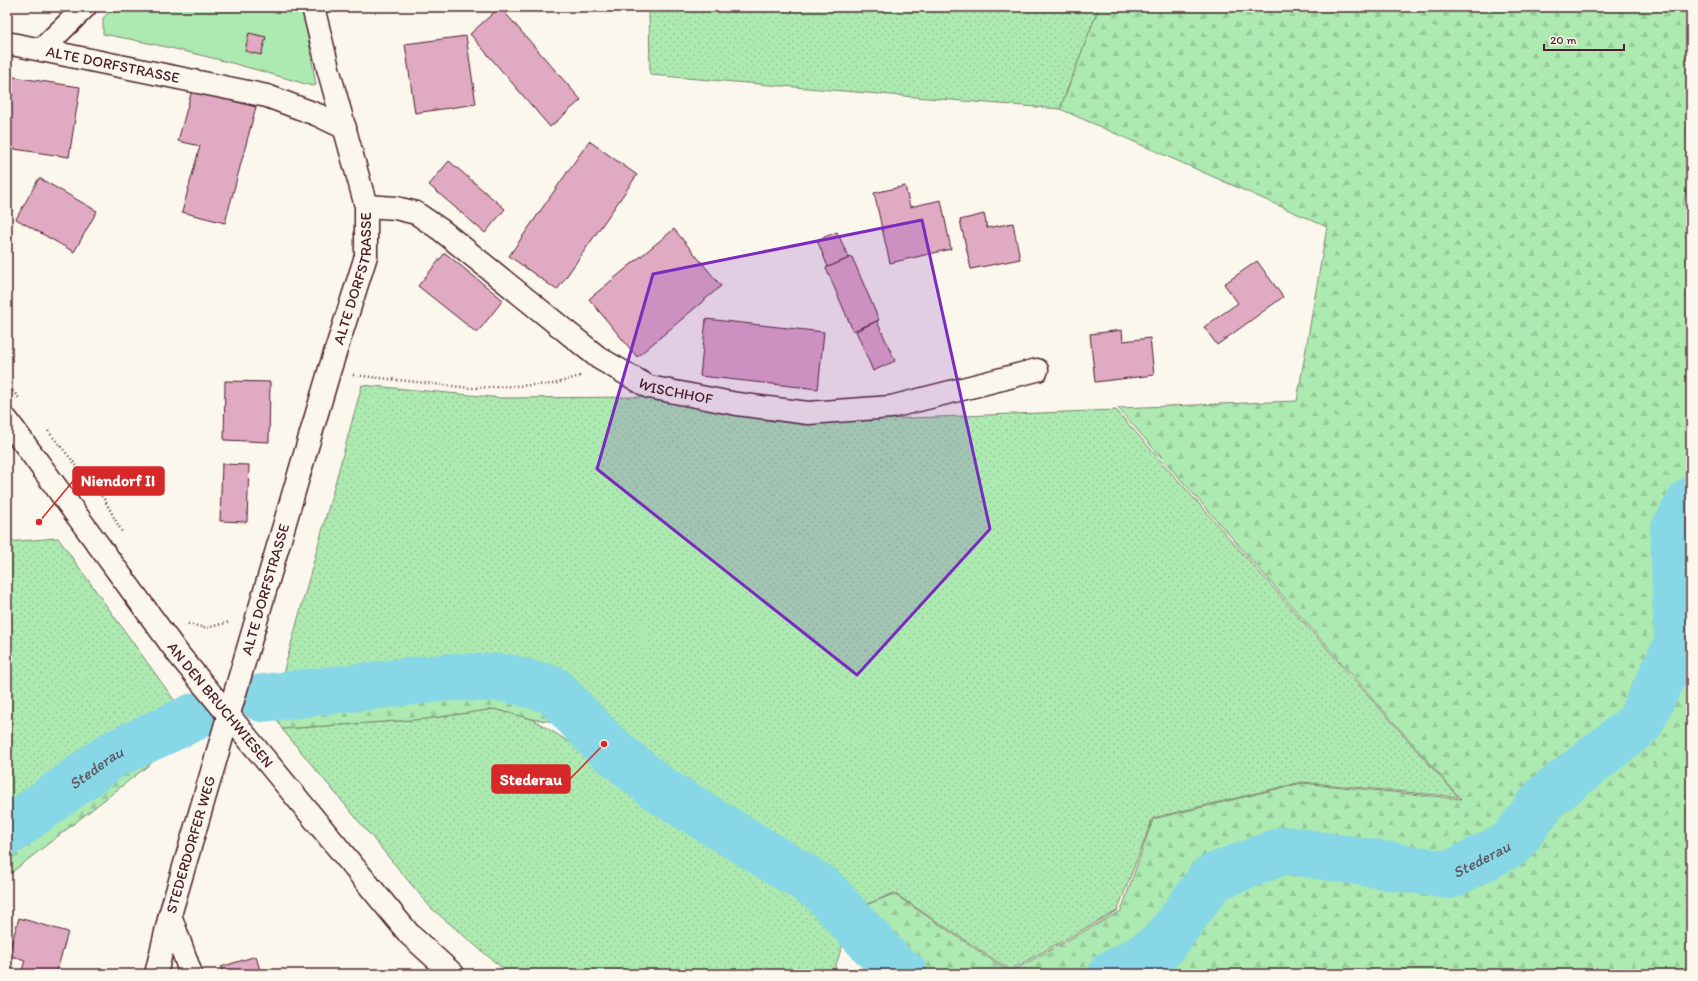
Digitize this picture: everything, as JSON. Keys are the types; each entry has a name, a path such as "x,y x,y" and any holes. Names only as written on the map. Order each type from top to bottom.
{"street":[{"path":"42,49 85,7"},
{"path":"314,7 328,68 345,128"},
{"name":"ALTE DORFSTRASSE","path":"7,43 267,96 318,115 345,128 366,206 366,256 329,372 228,716"},
{"name":"WISCHHOF","path":"366,206 396,208 416,213 441,230 598,358 649,387 737,404 808,413 891,407 1037,370"},
{"name":"AN DEN BRUCHWIESEN","path":"7,420 179,655 228,716 410,935 453,974"},
{"name":"STEDERDORFER WEG","path":"156,974 170,915 228,716"},
{"path":"170,915 191,974"}],"path":[{"path":"329,372 471,388 554,384 611,366"},
{"path":"7,385 22,401"},
{"path":"47,429 104,499 126,539"},
{"path":"185,624 207,628 228,623 242,611 257,619"}],"highlighted area":[{"path":"922,220 990,529 857,675 597,469 653,274"}],"green space":[{"path":"114,7 298,7 304,13 316,85 312,86 182,51 103,34 103,18"},
{"path":"649,7 1099,7 1060,109 650,75"},
{"path":"1099,7 1691,7 1691,170 1683,205 1691,206 1691,974 884,974 835,917 894,894 1010,972 1121,911 1153,819 1302,783 1461,799 1118,408 1297,401 1327,227 1060,109"},
{"path":"362,385 502,398 646,397 809,422 1116,410 1458,797 1302,782 1153,818 1117,911 1010,970 894,893 856,909 830,880 686,787 625,735 587,695 563,682 505,667 449,664 281,681"},
{"path":"58,538 177,704 85,749 7,807 7,542"},
{"path":"452,688 586,700 625,735 532,719 494,709 426,719 282,729 274,713 291,706"},
{"path":"177,704 191,732 7,876 7,807 85,748"},
{"path":"494,709 532,719 584,751 639,795 835,917 847,931 833,974 509,974 431,908 282,729 426,719"}],"building":[{"path":"500,7 581,100 550,127 470,34"},
{"path":"249,33 266,37 261,55 245,51"},
{"path":"466,36 476,104 415,113 405,44"},
{"path":"7,76 80,87 69,157 7,148"},
{"path":"192,90 256,107 225,223 182,212 200,146 178,141"},
{"path":"589,141 637,175 557,290 509,256"},
{"path":"449,161 505,209 485,233 429,185"},
{"path":"39,178 97,211 74,252 16,219"},
{"path":"905,186 910,207 941,200 951,249 890,263 874,193"},
{"path":"984,214 987,228 1013,223 1020,259 971,269 960,220"},
{"path":"674,229 721,286 637,357 589,299"},
{"path":"837,232 849,258 828,267 817,240"},
{"path":"445,253 503,300 477,333 418,286"},
{"path":"852,257 879,320 853,331 826,268"},
{"path":"1257,261 1283,297 1217,345 1204,327 1238,303 1224,284"},
{"path":"706,319 824,332 818,389 700,376"},
{"path":"877,321 895,361 873,371 856,331"},
{"path":"1122,330 1123,341 1150,338 1154,375 1095,382 1090,334"},
{"path":"225,381 270,382 269,442 224,440"},
{"path":"222,464 249,465 247,522 220,521"},
{"path":"19,918 68,932 56,974 21,974 25,960 8,955"},
{"path":"256,956 261,974 223,974 221,967"}],"waterway":[{"name":"Stederau","path":"1112,974 1162,946 1212,878 1285,850 1450,875 1512,843 1545,798 1639,724 1678,644 1674,531 1691,501"},
{"name":"Stederau","path":"262,698 450,677 507,678 553,690 604,744 659,789 821,888 893,966 904,974"},
{"name":"Stederau","path":"7,832 112,755 194,717"}],"place":[{"name":"Niendorf II","path":"39,522"},
{"name":"Stederau","path":"604,744"}]}
